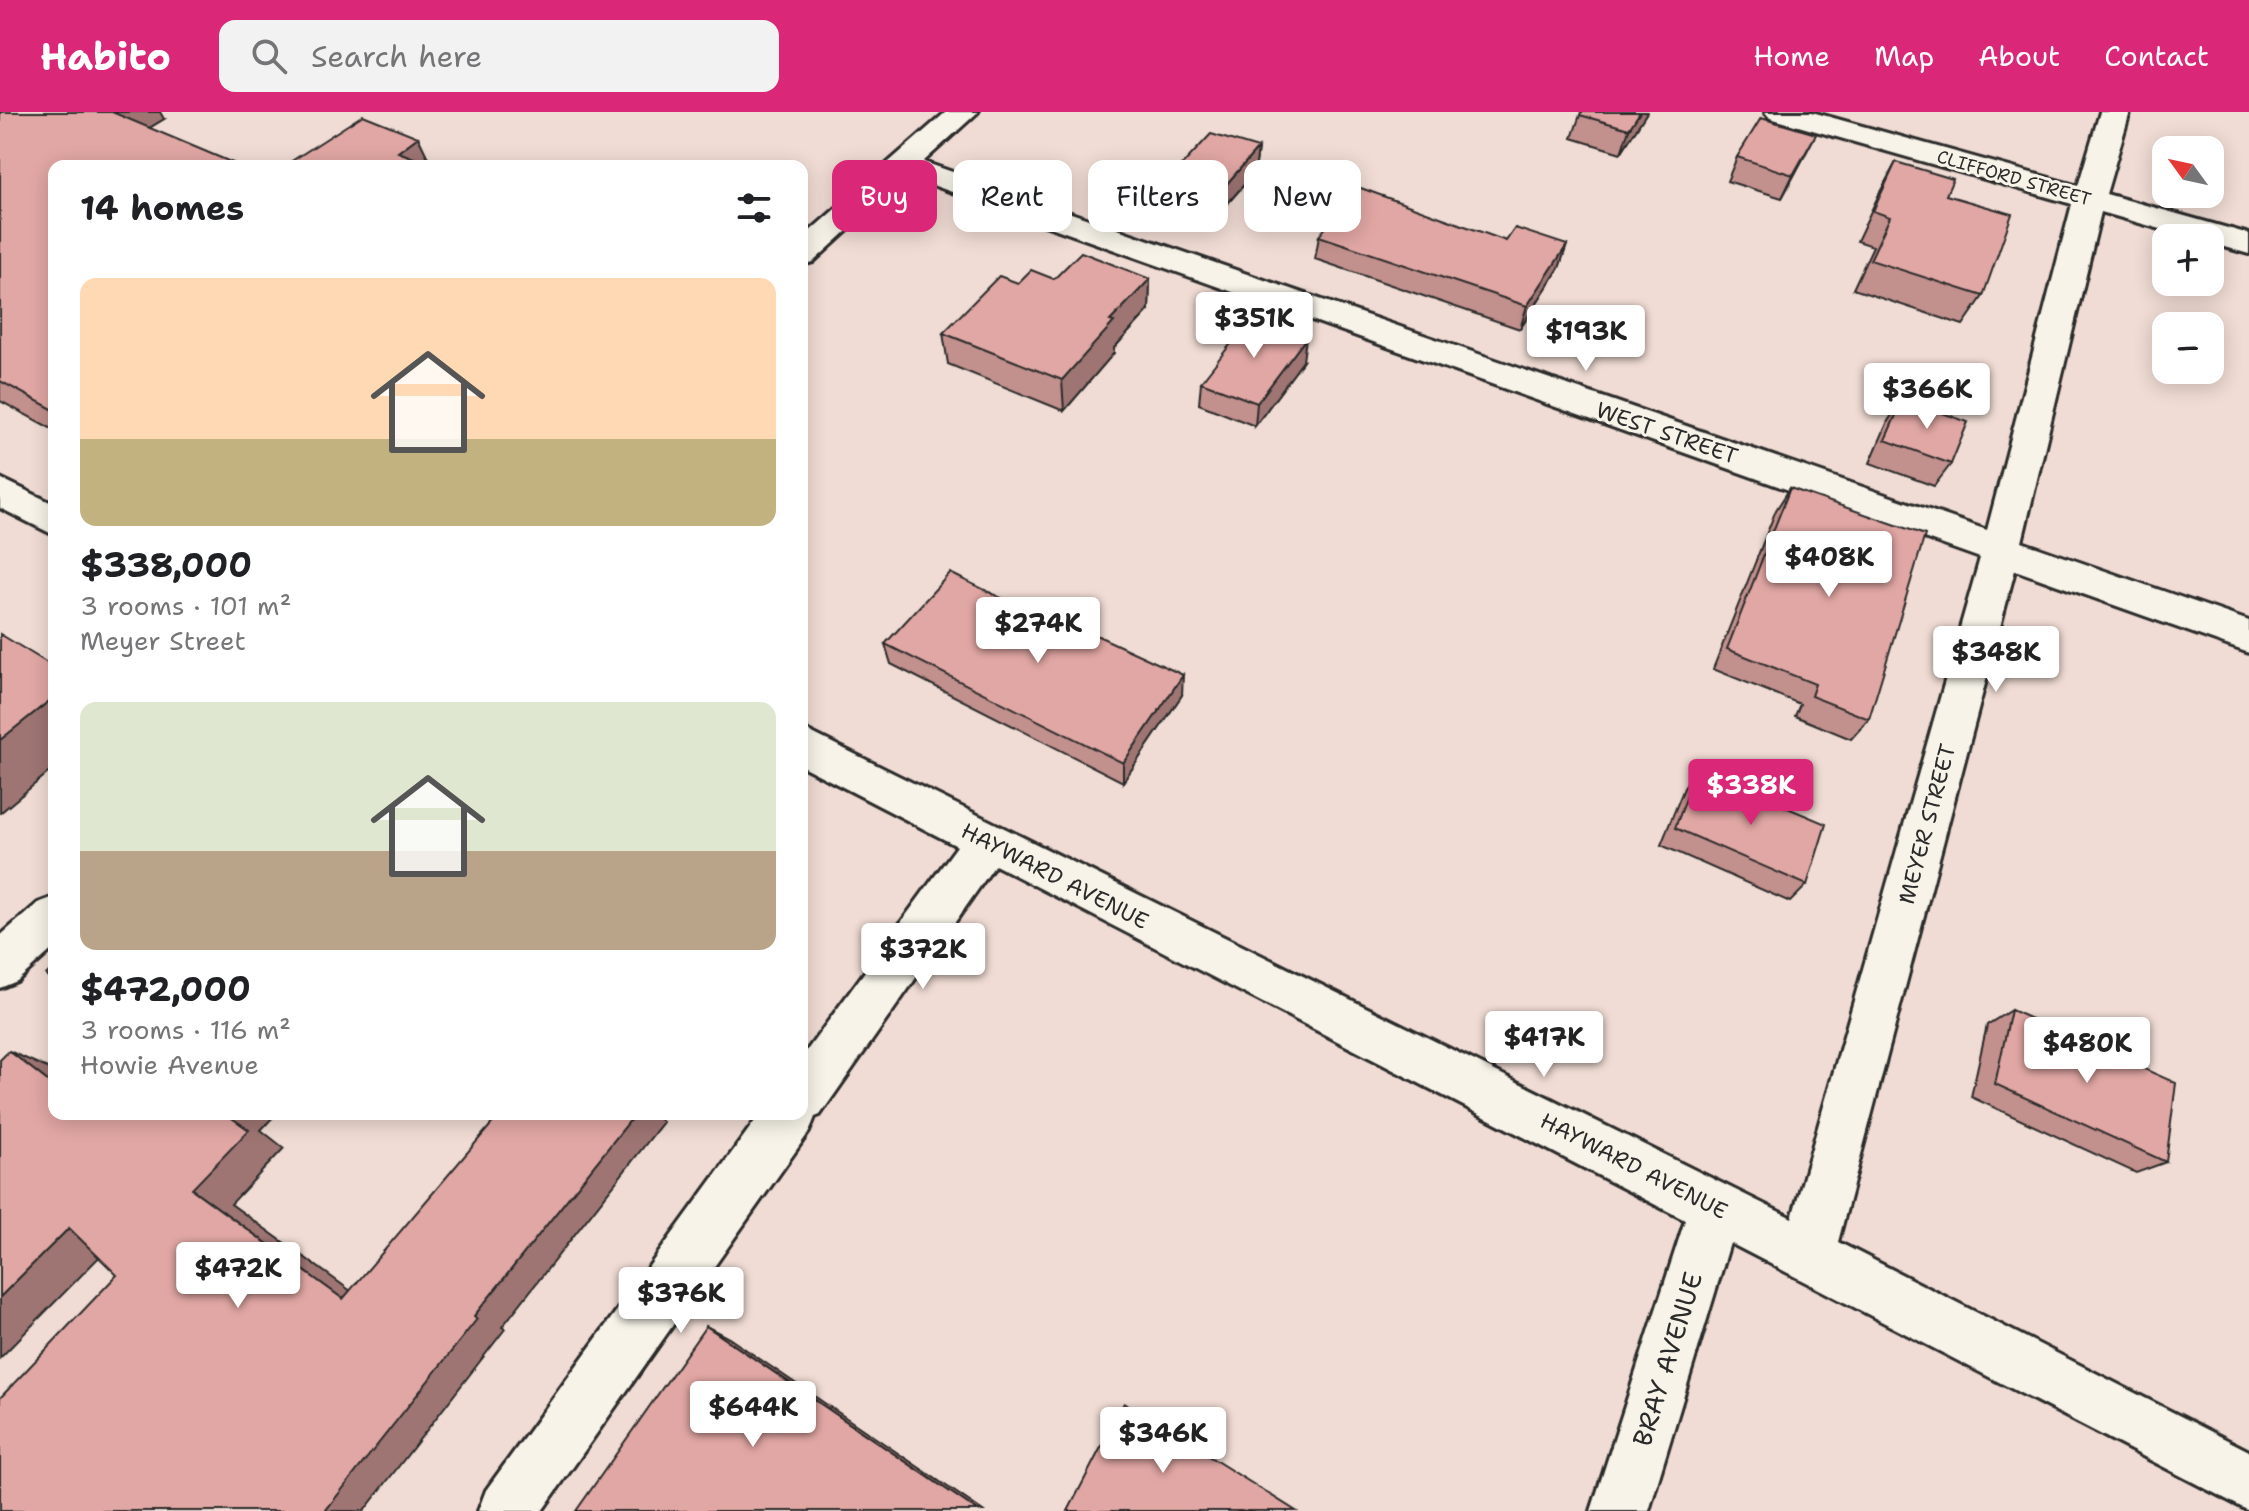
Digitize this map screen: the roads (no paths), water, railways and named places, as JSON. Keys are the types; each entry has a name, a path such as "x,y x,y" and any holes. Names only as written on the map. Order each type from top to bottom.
{"street":[{"path":"910,160 963,112"},
{"name":"CLIFFORD STREET","path":"1780,112 2249,244"},
{"name":"MEYER STREET","path":"1808,1256 2002,550 2089,199 2115,112"},
{"name":"WEST STREET","path":"937,177 2249,637"},
{"path":"808,250 832,229"},
{"path":"0,491 48,518"},
{"name":"HAYWARD AVENUE","path":"808,749 1715,1207 2249,1482"},
{"path":"808,1090 986,841"},
{"path":"0,966 48,923"},
{"path":"507,1511 787,1120"},
{"name":"BRAY AVENUE","path":"1620,1511 1715,1207"}]}
